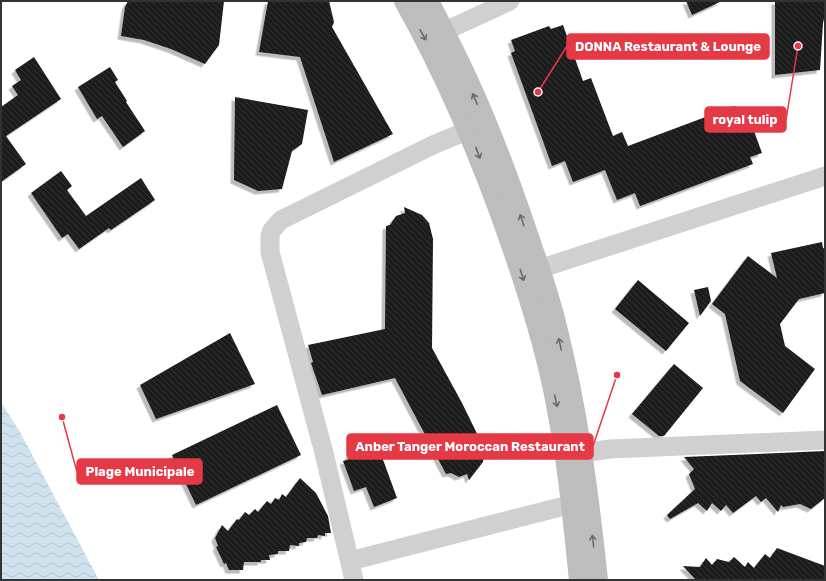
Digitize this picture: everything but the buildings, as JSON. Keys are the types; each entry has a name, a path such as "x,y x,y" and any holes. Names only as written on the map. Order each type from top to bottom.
{"main road":[{"path":"405,1 434,55 469,130 522,274 541,341 558,410 572,504 580,580"},
{"path":"428,1 468,81 485,122 514,197 539,269 556,327 582,453 588,492 597,580"}],"street":[{"path":"443,32 510,1"},
{"path":"354,580 314,414 274,271 270,252 270,236 272,230 281,220 433,145 469,130"},
{"path":"539,269 825,176"},
{"path":"582,453 610,449 825,440"},
{"path":"350,561 572,504"}],"water":[{"path":"1,402 20,432 99,580 1,580"}],"place":[{"name":"royal tulip","path":"798,46"},
{"name":"DONNA Restaurant & Lounge","path":"538,92"},
{"name":"Anber Tanger Moroccan Restaurant","path":"617,375"},
{"name":"Plage Municipale","path":"62,417"}]}
